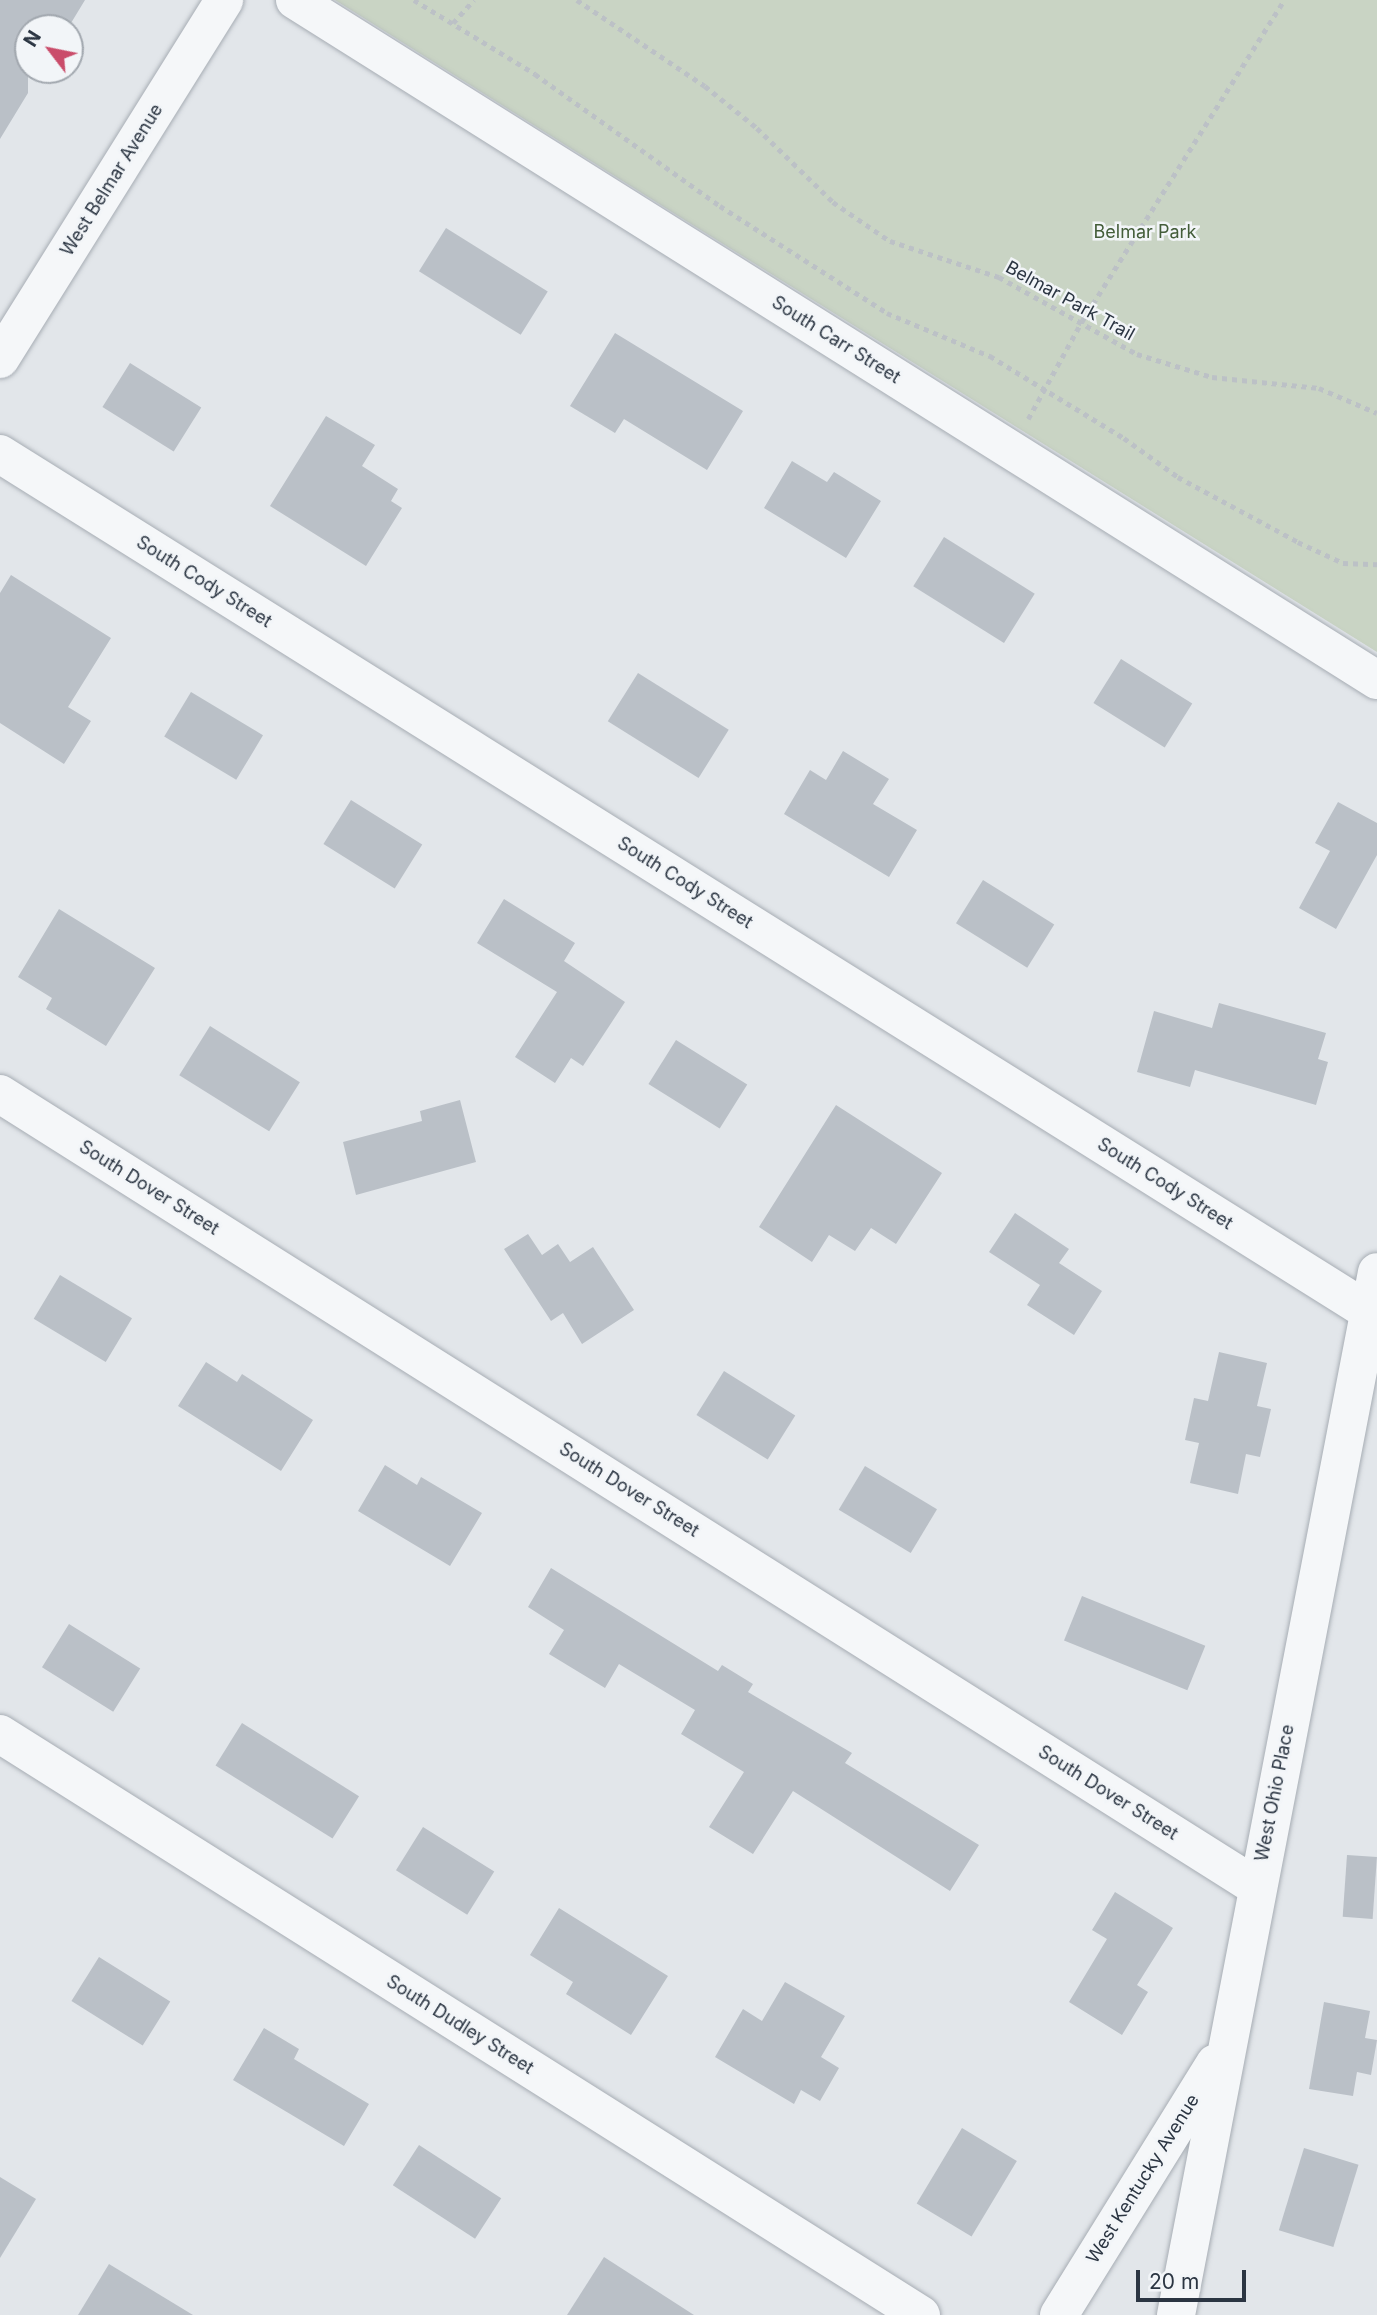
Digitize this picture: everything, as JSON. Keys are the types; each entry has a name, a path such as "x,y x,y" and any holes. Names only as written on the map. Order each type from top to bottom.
{"street":[{"name":"West Belmar Avenue","path":"0,359 224,0"},
{"name":"South Carr Street","path":"295,0 1377,680"},
{"name":"South Cody Street","path":"0,454 1370,1312"},
{"name":"South Dover Street","path":"0,1094 1257,1887"},
{"name":"West Ohio Place","path":"1176,2315 1377,1272"},
{"name":"South Dudley Street","path":"0,1734 921,2315"},
{"name":"West Kentucky Avenue","path":"1059,2315 1228,2043"}],"path":[{"path":"414,0 586,109 720,206 887,313 990,356 1178,477 1298,542 1343,563 1377,564"},
{"path":"453,23 474,0"},
{"name":"Belmar Park Trail","path":"577,0 705,86 833,202 890,241 999,277 1150,358 1212,377 1319,388 1377,413"},
{"path":"1044,390 1083,321 1284,0"}],"green space":[{"name":"Belmar Park","path":"335,0 1377,0 1377,652 675,214"}],"building":[{"path":"0,0 85,0 76,14 14,14 14,84 28,84 28,93 0,139"},
{"path":"446,228 548,292 521,335 419,271"},
{"path":"615,333 743,411 707,470 624,419 615,433 570,406"},
{"path":"130,363 201,408 174,452 102,407"},
{"path":"326,416 375,445 362,466 398,489 391,501 402,508 366,566 270,506"},
{"path":"792,461 827,482 834,472 881,501 846,558 764,508"},
{"path":"944,537 1035,594 1004,643 913,586"},
{"path":"11,575 111,638 68,707 91,721 64,764 0,723 0,593"},
{"path":"1121,659 1192,704 1165,748 1093,703"},
{"path":"638,673 729,730 699,778 608,721"},
{"path":"191,692 263,735 236,780 164,737"},
{"path":"843,751 889,779 873,804 917,830 889,877 784,814 810,770 826,780"},
{"path":"351,800 422,845 395,889 323,844"},
{"path":"1338,802 1377,823 1377,855 1336,929 1299,908 1330,851 1315,843"},
{"path":"983,880 1054,925 1027,968 956,923"},
{"path":"504,899 575,943 564,961 625,1002 583,1066 571,1058 555,1083 515,1057 557,992 477,943"},
{"path":"59,909 155,968 106,1046 46,1009 52,998 18,977"},
{"path":"1219,1003 1326,1033 1318,1059 1328,1062 1316,1105 1195,1070 1190,1087 1137,1072 1154,1011 1212,1028"},
{"path":"210,1026 300,1082 269,1131 179,1075"},
{"path":"676,1040 747,1085 720,1129 648,1084"},
{"path":"460,1100 476,1162 356,1195 343,1142 422,1121 420,1111"},
{"path":"836,1105 942,1173 896,1244 871,1228 855,1251 829,1235 812,1262 759,1227"},
{"path":"1015,1213 1069,1249 1059,1263 1102,1291 1074,1335 1027,1305 1040,1285 989,1252"},
{"path":"528,1234 542,1255 558,1244 570,1262 593,1247 634,1310 582,1344 563,1313 551,1321 504,1249"},
{"path":"60,1275 132,1318 106,1362 34,1319"},
{"path":"1219,1352 1267,1363 1257,1406 1271,1409 1260,1457 1246,1454 1238,1494 1190,1483 1199,1443 1185,1440 1194,1398 1208,1401"},
{"path":"206,1362 237,1382 242,1374 313,1420 281,1471 178,1406"},
{"path":"724,1371 795,1416 768,1460 696,1415"},
{"path":"385,1465 417,1485 421,1477 482,1513 450,1566 358,1511"},
{"path":"865,1466 937,1509 911,1553 839,1510"},
{"path":"551,1568 718,1671 722,1665 753,1684 748,1692 852,1753 845,1763 979,1845 950,1891 793,1791 753,1854 709,1827 744,1772 681,1734 695,1710 619,1664 605,1688 549,1654 564,1630 528,1607"},
{"path":"1082,1596 1205,1646 1187,1690 1064,1641"},
{"path":"69,1624 140,1669 113,1712 42,1667"},
{"path":"242,1723 359,1796 333,1839 216,1765"},
{"path":"423,1827 494,1872 467,1915 396,1870"},
{"path":"1347,1855 1377,1857 1373,1919 1343,1917"},
{"path":"1115,1892 1173,1928 1137,1985 1148,1992 1122,2035 1069,2002 1107,1939 1092,1930"},
{"path":"559,1908 668,1976 631,2035 566,1994 573,1982 530,1955"},
{"path":"99,1957 170,2002 143,2046 71,2001"},
{"path":"785,1982 845,2016 821,2057 839,2068 820,2101 801,2090 794,2104 715,2057 743,2009 762,2021"},
{"path":"1324,2002 1370,2011 1365,2038 1377,2040 1371,2075 1357,2072 1353,2096 1309,2089"},
{"path":"264,2028 299,2049 294,2059 369,2104 344,2146 233,2080"},
{"path":"962,2128 1017,2161 972,2236 917,2203"},
{"path":"419,2145 501,2198 475,2239 393,2185"},
{"path":"1304,2148 1359,2165 1333,2247 1279,2230"},
{"path":"0,2177 36,2199 0,2258"},
{"path":"604,2257 694,2315 567,2315"},
{"path":"109,2264 193,2315 78,2315"}]}
